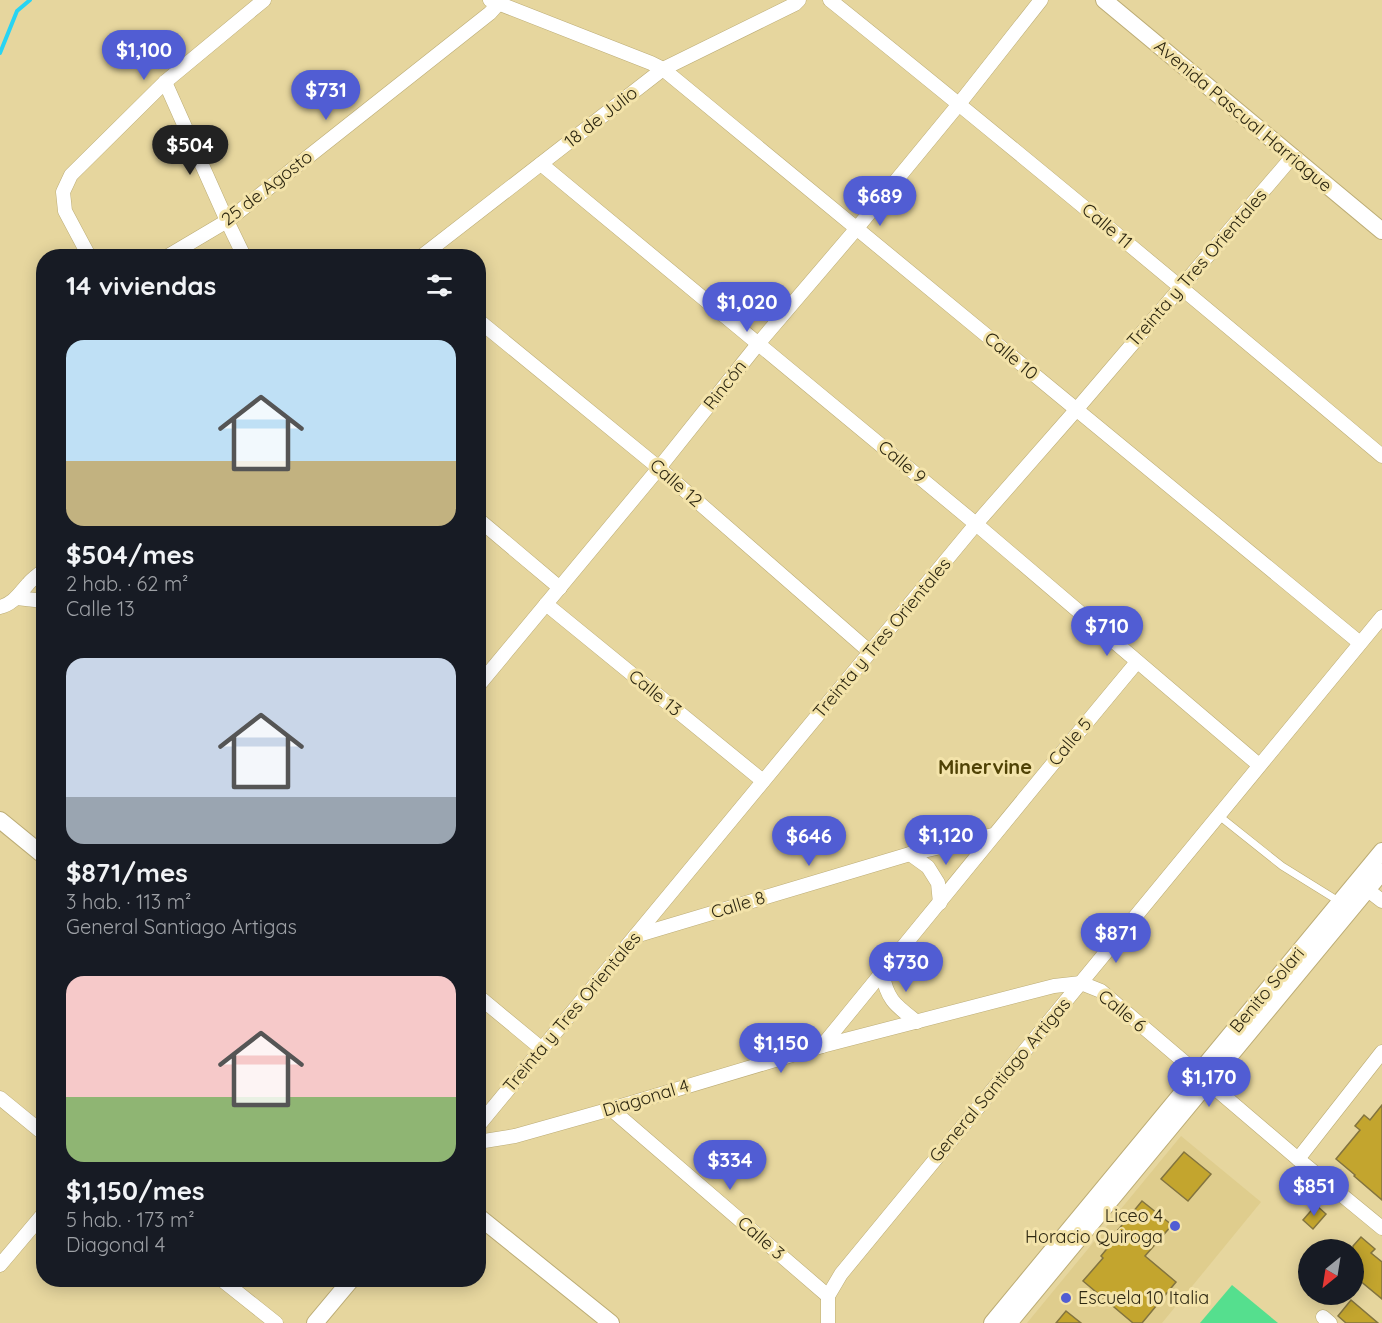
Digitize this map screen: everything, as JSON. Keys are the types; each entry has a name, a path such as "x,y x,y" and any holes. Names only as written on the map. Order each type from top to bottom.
{"street":[{"path":"85,249 65,211 63,192 71,175 165,82 264,0"},
{"name":"Calle 11","path":"830,0 1180,286 1382,456"},
{"name":"Rincón","path":"486,676 659,468 758,344 959,104 1041,0"},
{"name":"Avenida Pascual Harriague","path":"1104,0 1382,231"},
{"name":"Calle 10","path":"496,1 663,69 1360,643"},
{"name":"25 de Agosto","path":"179,249 227,220 490,13 496,1"},
{"name":"18 de Julio","path":"431,249 663,69 797,2"},
{"path":"165,82 241,249"},
{"name":"Treinta y Tres Orientales","path":"486,1116 976,524 1293,156"},
{"name":"Calle 9","path":"541,164 976,524 1259,765"},
{"name":"Calle 12","path":"486,327 659,468 870,652"},
{"path":"486,526 560,588"},
{"path":"0,608 7,606 17,598 36,577"},
{"path":"17,598 36,600"},
{"name":"Calle 13","path":"546,604 763,781"},
{"name":"General Santiago Artigas","path":"828,1296 840,1274 1382,617"},
{"name":"Calle 5","path":"822,1046 1137,662"},
{"path":"0,820 36,849"},
{"name":"Calle 8","path":"635,936 910,854 993,835"},
{"name":"Benito Solari","path":"992,1323 1203,1078 1362,885 1382,851"},
{"path":"910,854 928,867 938,883 939,903"},
{"name":"Benito Solari","path":"1009,1323 1340,902 1382,872"},
{"path":"1362,885 1382,901"},
{"path":"882,972 885,990 896,1006 917,1022"},
{"name":"Diagonal 4","path":"486,1141 515,1136 612,1109 822,1046 1054,986 1081,983"},
{"name":"Calle 6","path":"1081,983 1101,991 1382,1228"},
{"path":"486,1003 542,1049"},
{"path":"1298,1159 1382,1052"},
{"path":"0,1098 36,1127"},
{"name":"Calle 3","path":"612,1109 828,1296"},
{"path":"0,1265 36,1222"},
{"path":"486,1222 611,1323"},
{"path":"231,1287 276,1323"},
{"path":"315,1323 345,1287"},
{"path":"828,1296 828,1323"}],"lane":[{"path":"1218,816 1282,866 1340,902"}],"shaded area":[{"name":"Liceo 4 Horacio Quiroga","path":"1181,1136 1261,1202 1162,1323 1027,1323"}],"green space":[{"path":"1232,1285 1278,1323 1200,1323"}],"building":[{"path":"1382,1105 1382,1200 1336,1159 1360,1130 1355,1126 1364,1115 1370,1120"},
{"path":"1184,1152 1211,1174 1188,1201 1161,1179"},
{"path":"1142,1201 1172,1225 1145,1256 1176,1282 1142,1323 1133,1323 1083,1281 1103,1258 1101,1256 1110,1245 1107,1243"},
{"path":"1316,1205 1326,1214 1313,1229 1303,1220"},
{"path":"1364,1240 1375,1249 1371,1253 1382,1262 1382,1299 1364,1284"},
{"path":"1347,1305 1357,1305 1378,1323 1346,1323 1338,1316"},
{"path":"1066,1311 1081,1323 1056,1323"}],"waterway":[{"path":"0,53 17,11 30,0"}],"place":[{"name":"Liceo 4 Horacio Quiroga","path":"1175,1226"},
{"name":"Escuela 10 Italia","path":"1066,1298"}],"district":[{"name":"Minervine","path":"985,767"}]}
